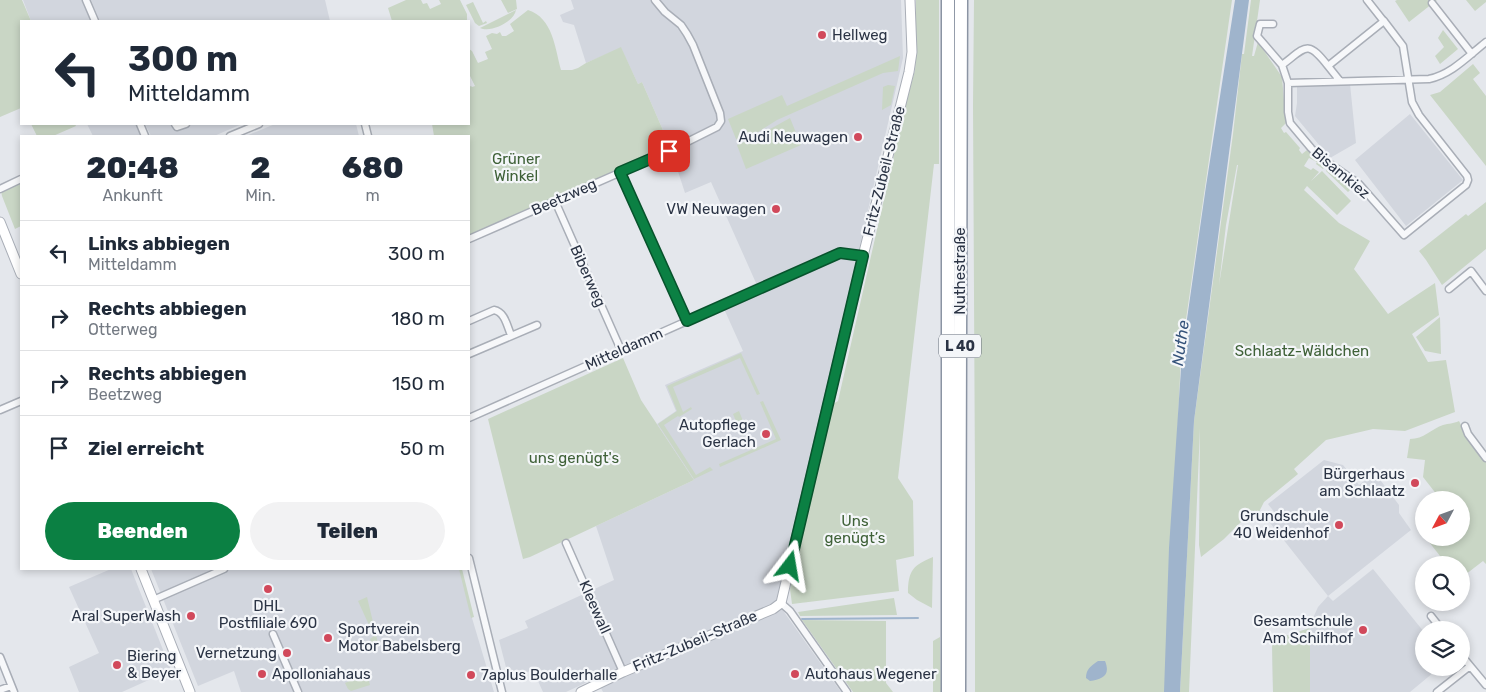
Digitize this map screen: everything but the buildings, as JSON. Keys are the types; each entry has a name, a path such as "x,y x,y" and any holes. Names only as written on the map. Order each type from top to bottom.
{"highway":[{"name":"Nuthestraße","path":"948,0 948,692"},
{"name":"Nuthestraße","path":"959,692 961,0"}],"street":[{"path":"86,0 95,20"},
{"name":"Beetzweg","path":"470,239 715,130 719,125 721,116 694,46 681,25 665,12 655,0"},
{"name":"Fritz-Zubeil-Straße","path":"582,692 623,672 781,603 863,256 909,72 912,52 910,0"},
{"path":"1367,0 1403,46 1409,79"},
{"path":"1432,3 1472,54"},
{"path":"1328,66 1384,21"},
{"name":"Bisamkiez","path":"1273,24 1260,24 1257,36 1282,65 1288,83 1290,123 1320,157 1359,184 1404,235 1466,185 1468,180 1419,115 1412,102 1409,79"},
{"path":"1288,83 1429,79 1449,71 1485,44"},
{"path":"1282,65 1303,49 1311,48 1317,52 1340,81"},
{"path":"232,135 257,125"},
{"path":"620,172 687,321"},
{"path":"0,189 20,179"},
{"name":"Biberweg","path":"555,201 622,350"},
{"path":"0,222 20,272"},
{"name":"Mitteldamm","path":"470,418 840,253 863,256"},
{"path":"1449,289 1471,272 1486,291"},
{"path":"470,321 491,311 498,310 503,315 512,336"},
{"path":"470,354 537,325"},
{"path":"0,410 20,401"},
{"path":"1465,426 1468,434 1486,458"},
{"name":"Kleewall","path":"566,542 623,672"},
{"path":"470,562 502,692"},
{"path":"140,570 190,692"},
{"path":"153,600 222,570"},
{"path":"781,603 790,611 847,692"},
{"path":"1431,616 1435,621"},
{"path":"273,634 298,692"},
{"path":"0,657 12,689 0,690"},
{"path":"1470,666 1486,685"},
{"path":"1437,692 1457,676"}],"shaded area":[{"path":"23,0 82,0 91,20 31,20"},
{"path":"91,0 325,0 330,20 100,20"},
{"path":"571,0 901,0 903,58 779,597 784,612 841,692 603,692 596,678 566,692 543,692 533,670 509,679 499,640 528,628 525,621 614,580 596,526 694,480 657,424 676,411 665,385 743,351 720,300 756,283 711,182 685,193 669,144 642,82 638,84 621,48 586,63 574,25 563,22 560,15 574,9"},
{"path":"1297,84 1350,84 1356,143 1330,158 1295,116"},
{"path":"1410,114 1463,180 1406,226 1355,160"},
{"path":"88,125 136,125 142,135 92,135"},
{"path":"146,125 240,125 216,135 150,135"},
{"path":"273,125 356,125 359,135 248,135"},
{"name":"Grundschule 40 Weidenhof","path":"1324,460 1343,465 1359,485 1375,473 1399,505 1399,513 1411,530 1328,596 1267,519 1275,513 1268,504"},
{"name":"Gesamtschule Am Schilfhof","path":"1373,569 1415,621 1415,676 1429,676 1410,692 1273,692 1272,640 1310,628 1318,607 1328,596 1333,601"},
{"path":"109,570 131,570 171,670 122,692 79,692 69,667 99,653 69,587"},
{"path":"151,570 460,570 494,692 241,692 234,671 198,686"}],"green space":[{"path":"0,0 22,0 31,20 20,20 20,108 0,117"},
{"path":"406,0 421,0 423,4 427,3 430,9 441,4 439,0 460,0 467,14 467,20 392,20 388,8"},
{"path":"501,0 516,0 517,9 508,13"},
{"name":"Uns genügt’s","path":"916,0 939,0 939,164 934,164 898,478 913,501 914,556 896,560 899,591 792,604 790,589 833,404 838,401 915,70"},
{"path":"974,0 1232,0 1181,354 1166,692 975,692"},
{"name":"Schlaatz-Wäldchen","path":"1251,0 1260,0 1252,56 1254,56 1258,42 1282,77 1286,123 1281,128 1300,148 1299,150 1302,154 1307,150 1326,164 1323,169 1316,164 1317,162 1309,158 1304,166 1319,172 1311,181 1322,171 1351,201 1337,215 1307,186 1304,190 1339,223 1370,241 1354,269 1388,314 1435,283 1439,315 1412,334 1428,362 1446,360 1455,412 1405,431 1373,429 1326,440 1294,469 1298,474 1264,502 1258,514 1242,521 1224,539 1201,557 1199,545 1200,428 1189,692 1180,692 1194,421 1242,54 1244,54","holes":["1238,165 1219,285 1226,225"]},
{"path":"1437,0 1409,22 1395,1"},
{"path":"1466,0 1486,0 1486,2 1475,11"},
{"path":"473,2 483,23 486,21 487,23 479,26 475,23 466,5"},
{"path":"516,10 511,19 496,28 480,28"},
{"name":"Grüner Winkel","path":"528,10 543,20 555,43 561,70 578,68 621,47 638,84 642,82 669,144 661,150 470,236 470,135 434,135 432,125 470,125 470,86 475,86 470,76 470,50 478,63 488,59 485,52 492,49 486,36 500,32 502,36 506,36 514,31 510,24"},
{"path":"1443,30 1458,49 1440,64 1435,56 1444,47 1438,38"},
{"path":"900,56 898,71 883,73 777,120 755,134 739,140 736,139 728,119 782,95 787,106"},
{"path":"1473,64 1480,73 1473,79 1486,96 1486,166 1430,95 1440,92"},
{"path":"888,85 895,86 891,105 882,110 883,87"},
{"path":"790,118 801,145 746,169 737,145"},
{"path":"32,125 76,126 55,135 36,135"},
{"path":"1329,166 1355,185 1348,192 1326,171"},
{"path":"20,182 20,226 15,229 2,196 1,191"},
{"path":"1486,202 1486,249 1442,285 1419,251 1466,214 1468,216"},
{"path":"1440,317 1441,354 1425,351 1416,337"},
{"path":"741,353 760,394 757,395 740,358 673,387 683,412 691,407 692,409 664,425 696,475 710,467 713,470 694,479 658,424 677,411 667,386"},
{"name":"uns genügt's","path":"623,358 641,400 694,480 523,559 488,419"},
{"path":"763,401 781,440 720,467 719,464 776,439 760,402"},
{"path":"739,411 743,421 739,423 744,435 742,436 733,414"},
{"path":"1459,421 1466,435 1486,461 1486,564 1483,561 1470,571 1470,556 1440,556 1432,546 1470,546 1470,491 1434,491 1423,477 1425,460 1407,458 1410,439 1423,436 1443,425"},
{"path":"933,557 932,608 908,593 909,579 913,570 916,566"},
{"path":"459,570 462,570 474,617 471,618"},
{"path":"367,597 378,643 373,646 370,639 374,636 358,601"},
{"path":"894,598 897,615 800,616 798,612"},
{"path":"802,620 886,621 886,683 893,692 853,692"},
{"path":"1310,628 1310,692 1273,692 1272,640"},
{"path":"940,637 941,692 933,692 933,641"},
{"path":"367,673 370,685 351,691 348,689 345,683"}],"water":[{"path":"1235,0 1249,0 1194,421 1180,692 1164,692 1169,548 1182,354"},
{"path":"1098,661 1105,661 1107,666 1106,673 1102,678 1090,681 1086,678 1087,672"}],"waterway":[{"path":"802,619 918,618"}],"place":[{"name":"Hellweg","path":"822,35"},
{"name":"Audi Neuwagen","path":"858,137"},
{"name":"VW Neuwagen","path":"776,209"},
{"name":"Autopflege Gerlach","path":"766,434"},
{"name":"Bürgerhaus am Schlaatz","path":"1415,483"},
{"name":"Grundschule 40 Weidenhof","path":"1339,525"},
{"name":"DHL Postfiliale 690","path":"268,589"},
{"name":"Aral SuperWash","path":"191,616"},
{"name":"Gesamtschule Am Schilfhof","path":"1363,630"},
{"name":"Sportverein Motor Babelsberg","path":"328,638"},
{"name":"Vernetzung","path":"287,653"},
{"name":"Biering & Beyer","path":"117,665"},
{"name":"Apolloniahaus","path":"262,674"},
{"name":"Autohaus Wegener","path":"795,674"},
{"name":"7aplus Boulderhalle","path":"471,675"}],"route":[{"path":"669,151 620,172 687,321 840,253 863,256 790,566"}],"water label":[{"name":"Nuthe","path":"1180,343"}]}
